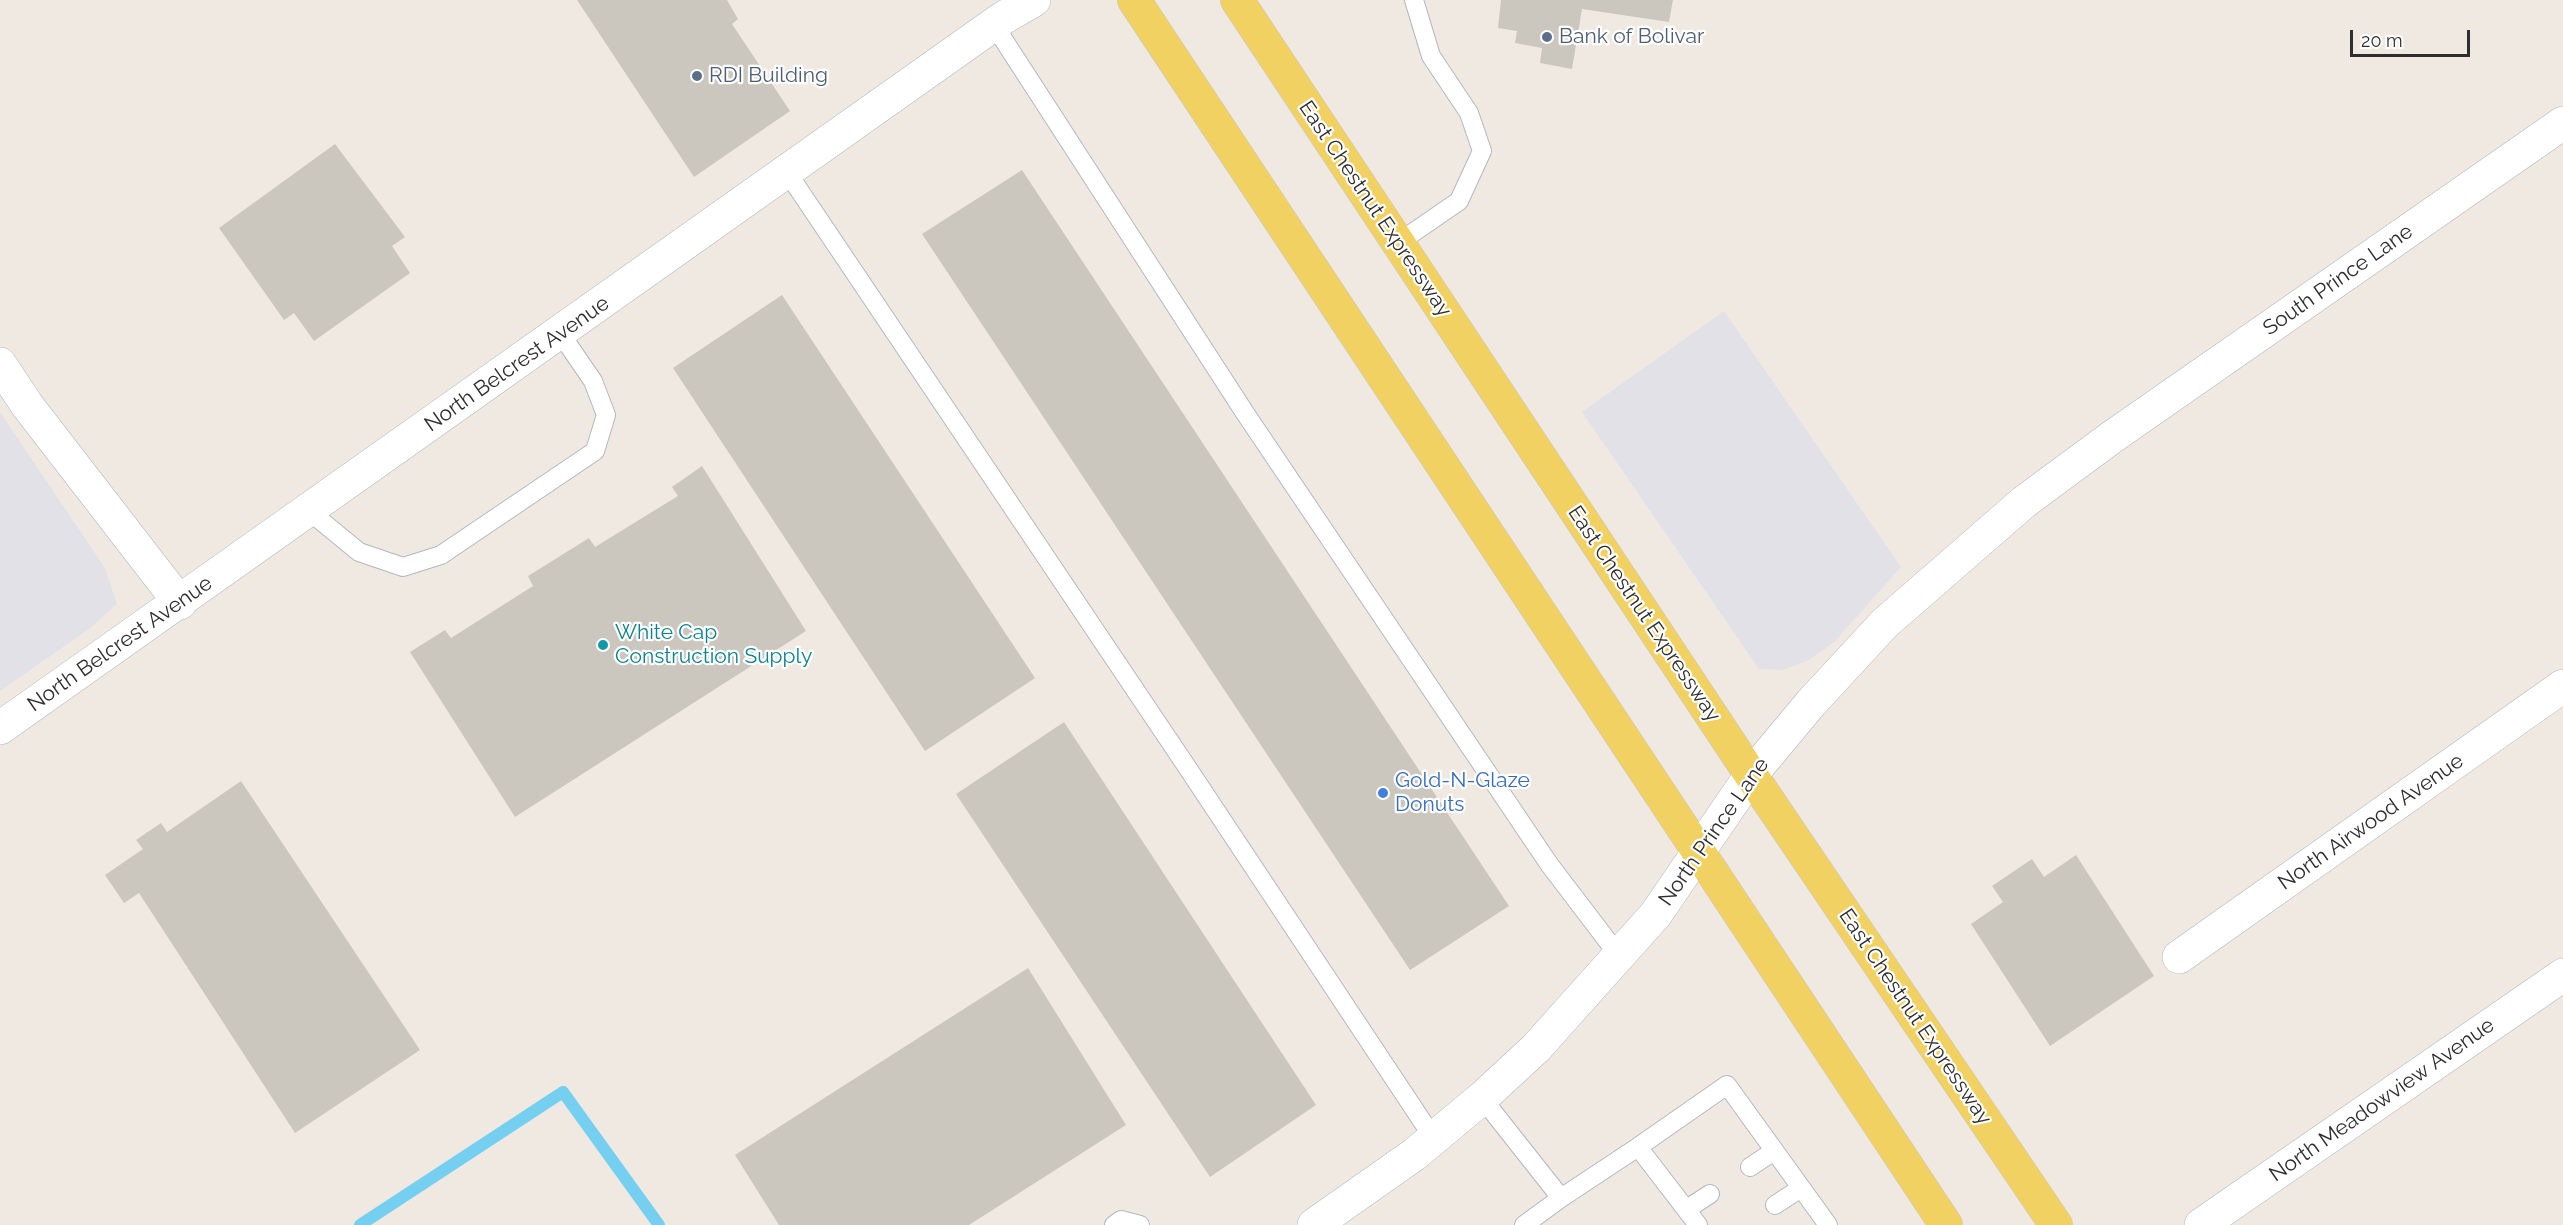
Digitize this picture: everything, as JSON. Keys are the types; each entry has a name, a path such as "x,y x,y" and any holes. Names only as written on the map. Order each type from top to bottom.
{"main road":[{"path":"1134,0 1697,853 1946,1225"},
{"name":"East Chestnut Expressway","path":"1237,0 1751,775 2056,1225"}],"street":[{"name":"North Belcrest Avenue","path":"0,728 180,603 994,25 1034,0"},
{"name":"South Prince Lane","path":"2112,437 2563,123"},
{"path":"0,364 27,405 180,603"},
{"name":"North Prince Lane","path":"1314,1225 1434,1139 1536,1048 1656,914 1751,775 1811,703 1886,623 2024,502 2112,437"},
{"name":"North Airwood Avenue","path":"2179,957 2563,686"},
{"name":"North Meadowview Avenue","path":"2201,1225 2563,975"}],"lane":[{"path":"1398,243 1459,201 1482,151 1469,113 1431,56 1414,0"},
{"path":"994,25 1259,433 1549,864 1619,956"},
{"path":"787,172 1434,1139"},
{"path":"309,511 359,552 403,567 441,555 596,451 606,415 593,381 560,333"},
{"path":"1524,1225 1727,1085 1828,1225"},
{"path":"1482,1098 1561,1198"},
{"path":"1638,1147 1698,1225"},
{"path":"1750,1167 1774,1151"},
{"path":"1775,1205 1801,1188"},
{"path":"1687,1209 1710,1194"},
{"path":"1114,1225 1121,1220 1140,1225"}],"shaded area":[{"path":"1724,311 1901,567 1835,641 1809,660 1782,670 1759,669 1582,412"},
{"path":"0,412 105,568 117,604 89,629 0,691"}],"building":[{"name":"RDI Building","path":"577,0 727,0 738,19 732,24 790,111 694,177"},
{"name":"Bank of Bolivar","path":"1501,0 1673,0 1669,22 1582,9 1572,69 1540,63 1542,48 1515,43 1517,31 1498,28"},
{"path":"335,144 405,237 392,246 410,273 314,341 294,313 284,320 219,228"},
{"path":"1022,170 1509,906 1410,970 922,234"},
{"path":"782,295 1035,678 925,751 673,368"},
{"name":"White Cap Construction Supply","path":"702,466 806,631 515,817 410,652 445,630 451,638 533,586 528,576 589,538 595,547 678,496 672,487"},
{"path":"1064,722 1316,1105 1210,1177 956,794"},
{"path":"241,781 420,1050 295,1133 139,893 124,903 105,875 143,849 136,840 161,823 167,832"},
{"path":"2076,855 2154,976 2050,1046 1971,924 2003,902 1992,886 2032,859 2044,877"},
{"path":"1028,968 1126,1125 969,1225 779,1225 735,1155"}],"waterway":[{"path":"360,1225 563,1092 659,1225"}],"place":[{"name":"Bank of Bolivar","path":"1547,37"},
{"name":"RDI Building","path":"697,76"},
{"name":"White Cap Construction Supply","path":"603,645"},
{"name":"Gold-N-Glaze Donuts","path":"1383,793"}]}
